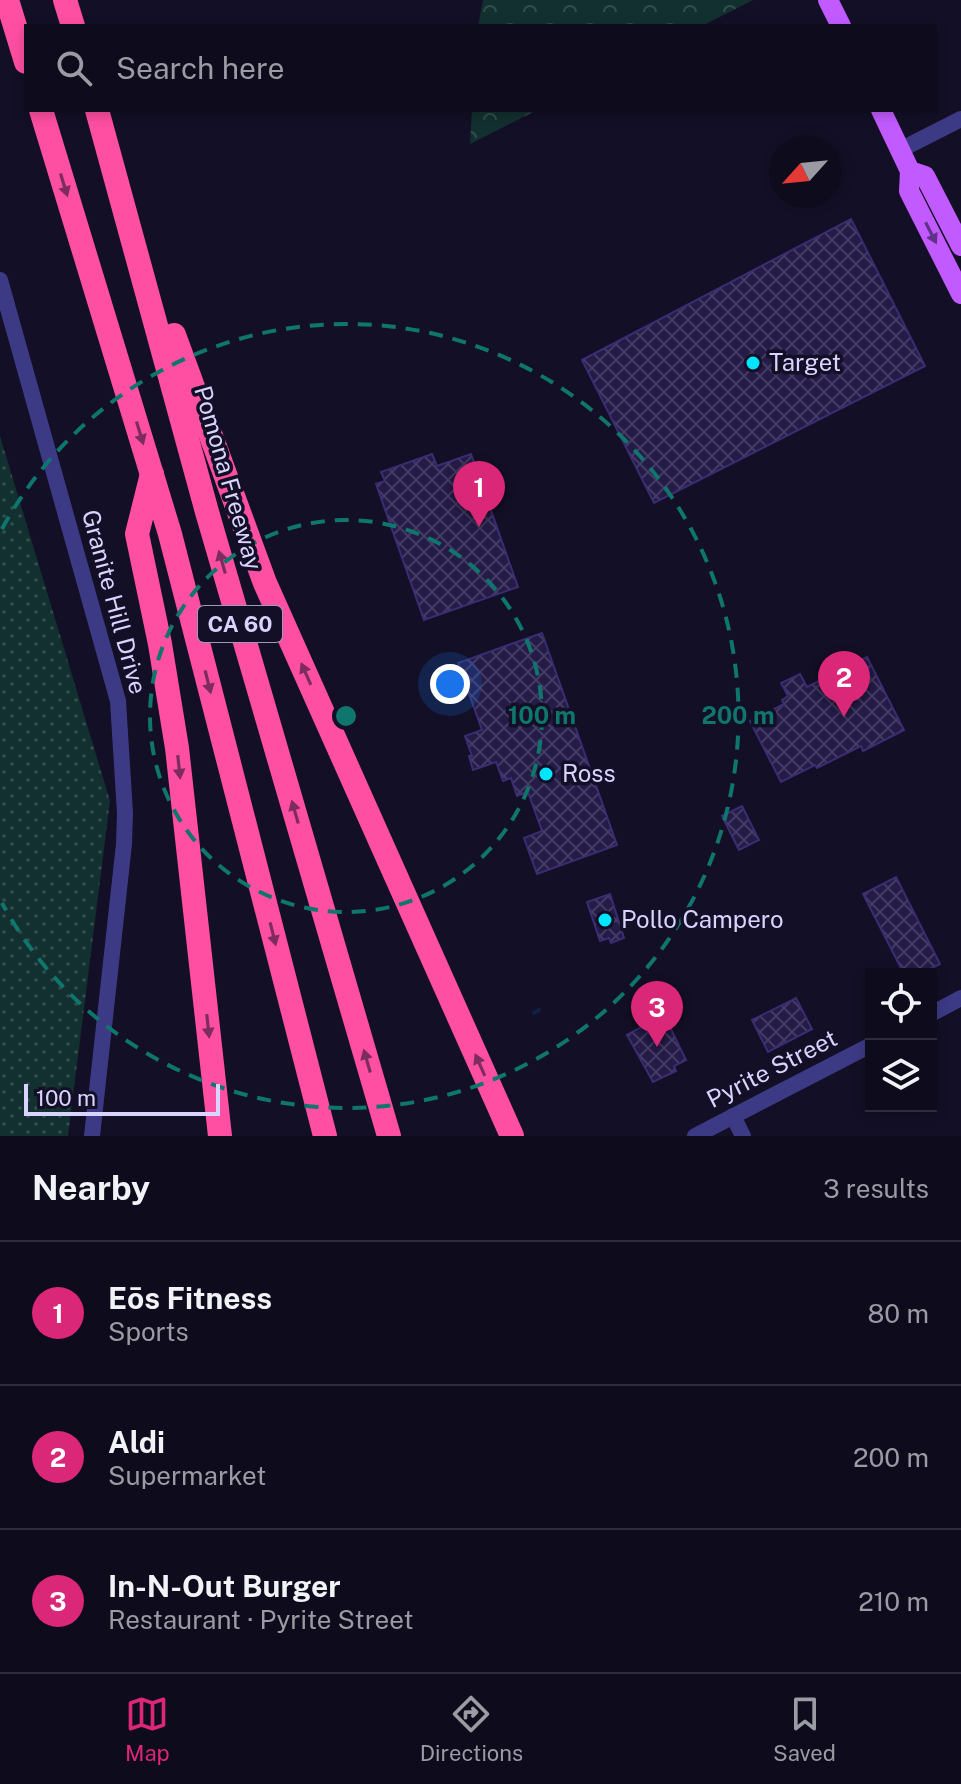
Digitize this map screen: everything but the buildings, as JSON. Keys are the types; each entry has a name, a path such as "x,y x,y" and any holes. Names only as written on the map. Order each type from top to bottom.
{"highway":[{"path":"7,0 24,55"},
{"path":"65,0 72,24"},
{"name":"CA 60","path":"42,112 152,471 325,1136"},
{"name":"Pomona Freeway","path":"98,112 207,512 389,1136"},
{"path":"117,176 265,583 512,1136"},
{"path":"152,471 137,534 177,748 220,1136"}],"main road":[{"path":"828,0 840,24"},
{"path":"882,112 910,171 909,191 961,294"},
{"path":"910,171 925,176 961,246"}],"street":[{"path":"900,150 961,119"},
{"name":"Granite Hill Drive","path":"0,280 118,701 124,844 92,1136"},
{"path":"937,1011 961,998"},
{"name":"Pyrite Street","path":"695,1136 865,1048"},
{"path":"733,1116 743,1136"}],"green space":[{"path":"483,0 753,0 706,24 478,24"},
{"path":"472,112 533,112 470,144"},
{"path":"0,436 110,801 68,1136 0,1136"}],"waterway":[{"path":"534,1013 539,1010"}],"place":[{"name":"Target","path":"753,363"},
{"name":"Eōs Fitness","path":"479,527"},
{"name":"Aldi","path":"844,717"},
{"name":"Ross","path":"546,774"},
{"name":"Pollo Campero","path":"605,920"},
{"name":"In-N-Out Burger","path":"657,1047"}]}
